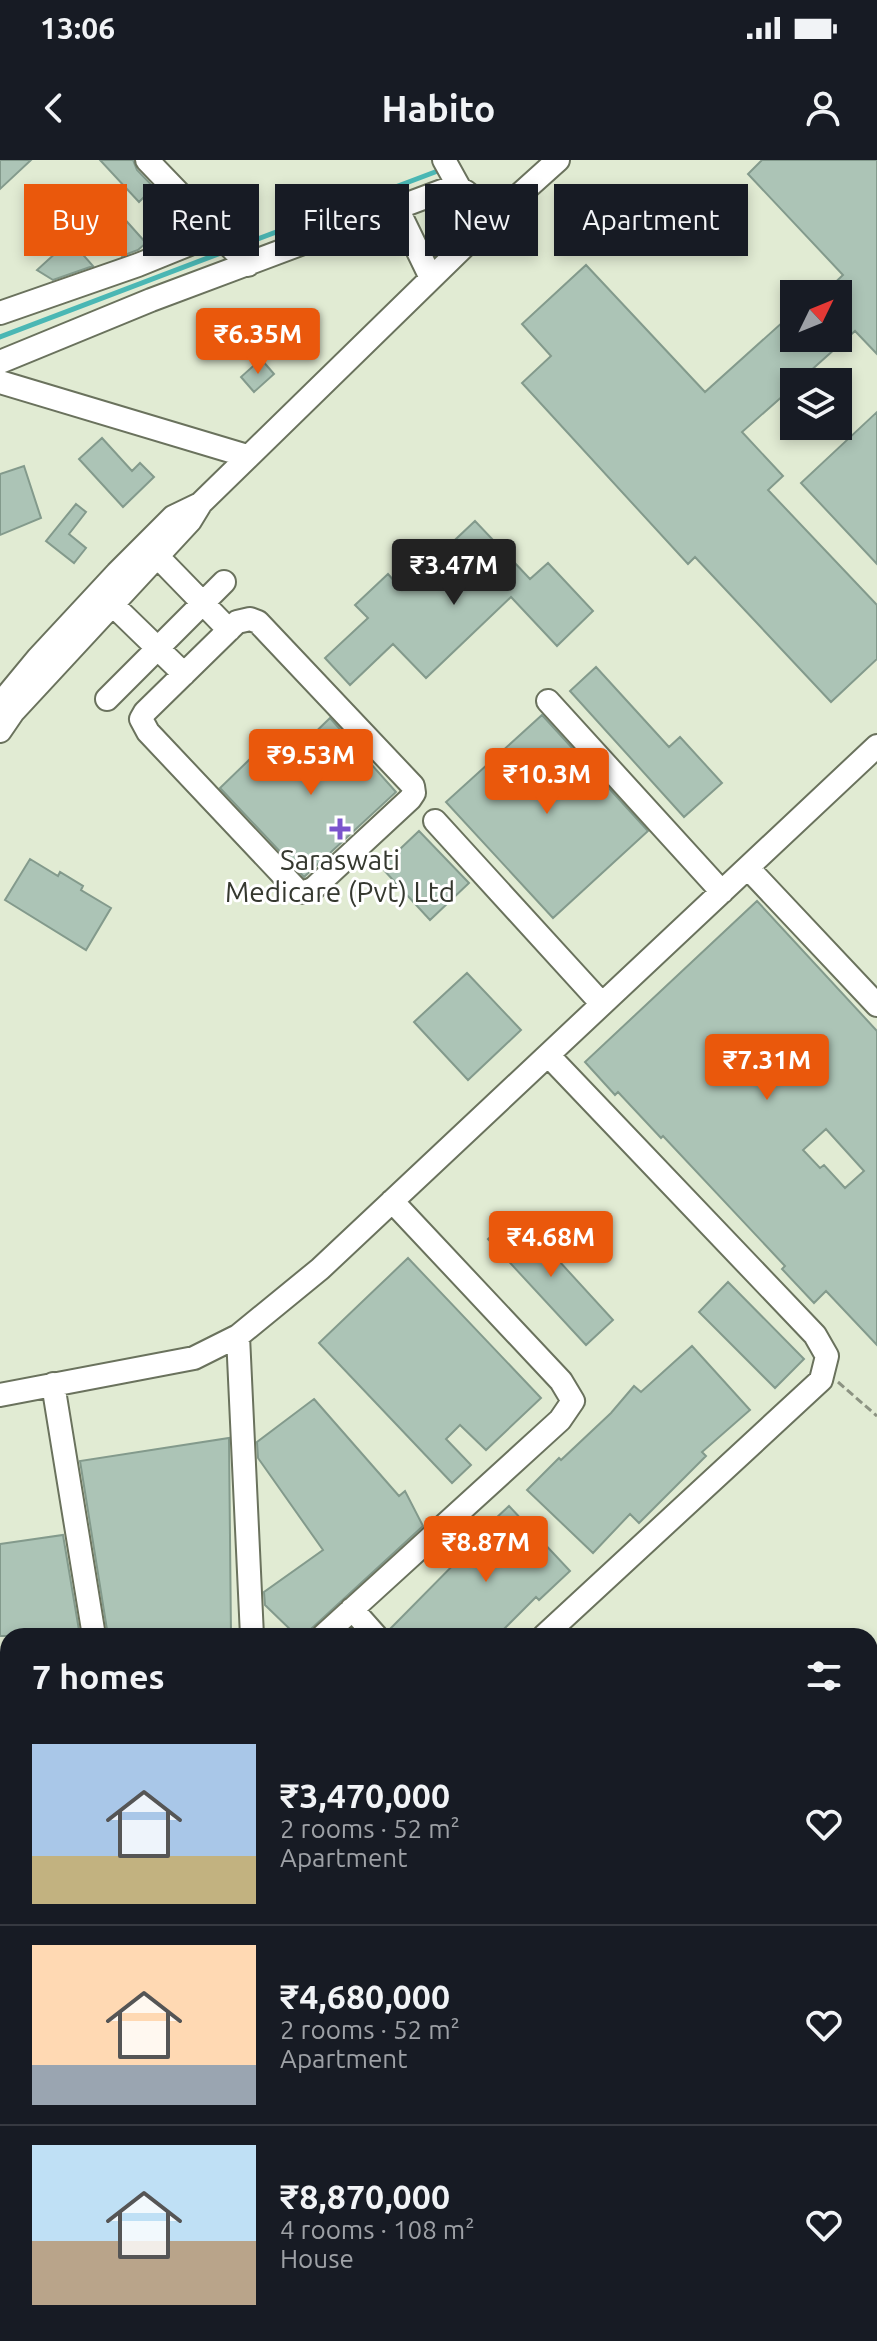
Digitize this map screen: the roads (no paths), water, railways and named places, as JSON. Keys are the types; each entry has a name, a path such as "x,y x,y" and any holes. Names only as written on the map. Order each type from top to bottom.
{"street":[{"path":"147,160 170,184"},
{"path":"531,184 558,160"},
{"path":"409,203 450,188 450,170"},
{"path":"409,233 431,278"},
{"path":"0,362 145,282 214,256"},
{"path":"0,313 145,282 214,256"},
{"path":"0,731 13,712 190,521 201,503 454,256"},
{"path":"0,382 247,456"},
{"path":"0,704 38,658 173,517 201,503"},
{"path":"158,557 229,630"},
{"path":"107,699 224,582"},
{"path":"113,605 184,674"},
{"path":"243,620 258,622 413,786 414,793 314,888 306,892 298,891 143,725 141,719 145,712 184,674 243,620"},
{"path":"548,701 722,892"},
{"path":"0,1395 194,1358 238,1336 320,1269 877,746"},
{"path":"435,821 602,1004"},
{"path":"748,868 877,1005"},
{"path":"548,1055 815,1335 827,1356 821,1380 553,1628"},
{"path":"332,1628 560,1420 573,1401 561,1381 392,1201"},
{"path":"238,1336 252,1628"},
{"path":"53,1384 93,1628"},
{"path":"352,1609 369,1628"}],"waterway":[{"path":"259,238 443,169"},
{"path":"0,337 213,256"}],"place":[{"name":"Saraswati Medicare (Pvt) Ltd","path":"340,829"}]}
